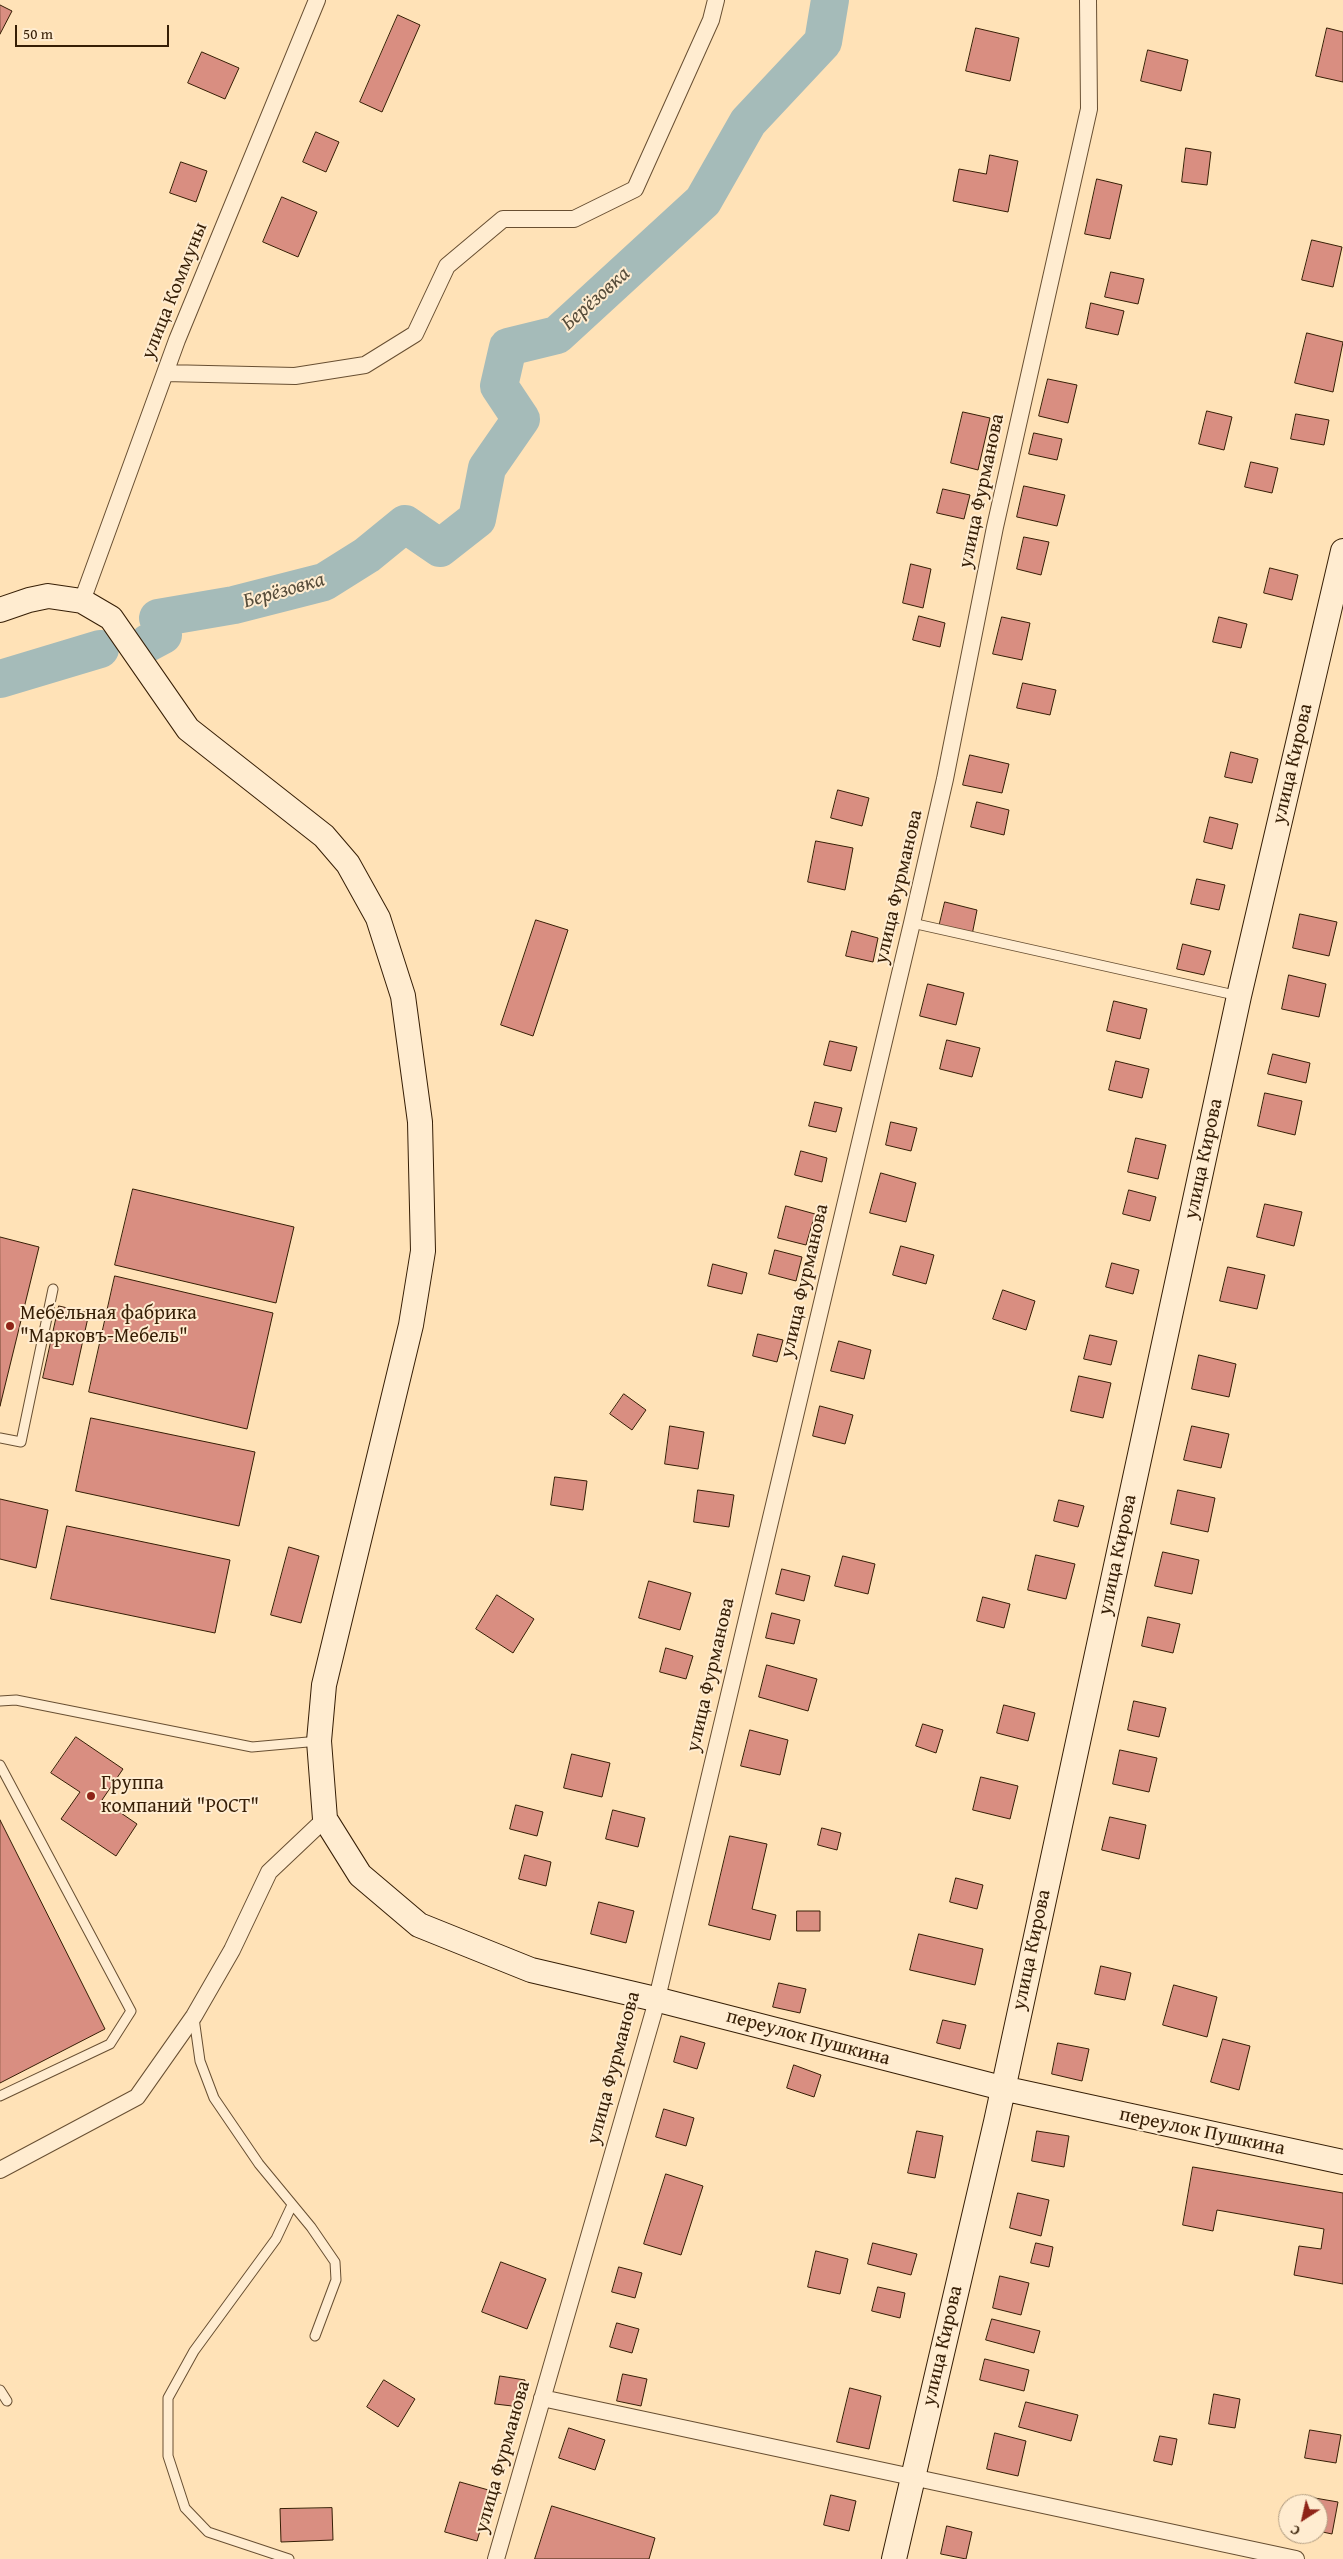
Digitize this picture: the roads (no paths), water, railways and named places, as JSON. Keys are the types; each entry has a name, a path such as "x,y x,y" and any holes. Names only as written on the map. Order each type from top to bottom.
{"street":[{"name":"улица Коммуны","path":"82,601 164,373 317,0"},
{"path":"164,373 294,376 365,365 415,334 447,266 504,219 574,220 635,189 711,20 716,0"},
{"name":"улица Фурманова","path":"496,2559 655,1998 946,779 996,527 1089,109 1088,0"},
{"name":"улица Кирова","path":"894,2559 996,2122 1239,996 1343,550"},
{"path":"0,610 48,596 82,601 111,618 188,729 324,836 348,864 378,918 403,996 420,1122 422,1251 410,1325 324,1685 319,1741 325,1819 269,1872 232,1950 194,2016 137,2097 0,2170"},
{"name":"переулок Пушкина","path":"325,1819 360,1875 419,1925 531,1970 655,1998 1002,2088 1343,2162"},
{"path":"542,2398 1296,2559"}],"lane":[{"path":"912,923 1239,996"},
{"path":"0,1438 20,1442 53,1289"},
{"path":"0,1701 16,1700 252,1747 319,1741"},
{"path":"0,1765 131,2012 110,2044 0,2096"},
{"path":"194,2016 200,2061 214,2098 259,2164 292,2204 335,2262 336,2280 315,2336"},
{"path":"289,2559 208,2532 185,2508 168,2456 168,2398 194,2351 276,2239 292,2204"},
{"path":"0,2390 7,2401"}],"waterway":[{"name":"Берёзовка","path":"148,643 163,635 158,618 234,605 324,582 367,555 405,524 440,548 477,519 487,468 521,419 499,386 508,347 557,335 703,201 748,122 823,42 830,0"},
{"name":"Берёзовка","path":"0,679 100,649"}],"place":[{"name":"Мебельная фабрика \"Марковъ-Мебель\"","path":"10,1326"},
{"name":"Группа компаний \"РОСТ\"","path":"91,1796"}]}
